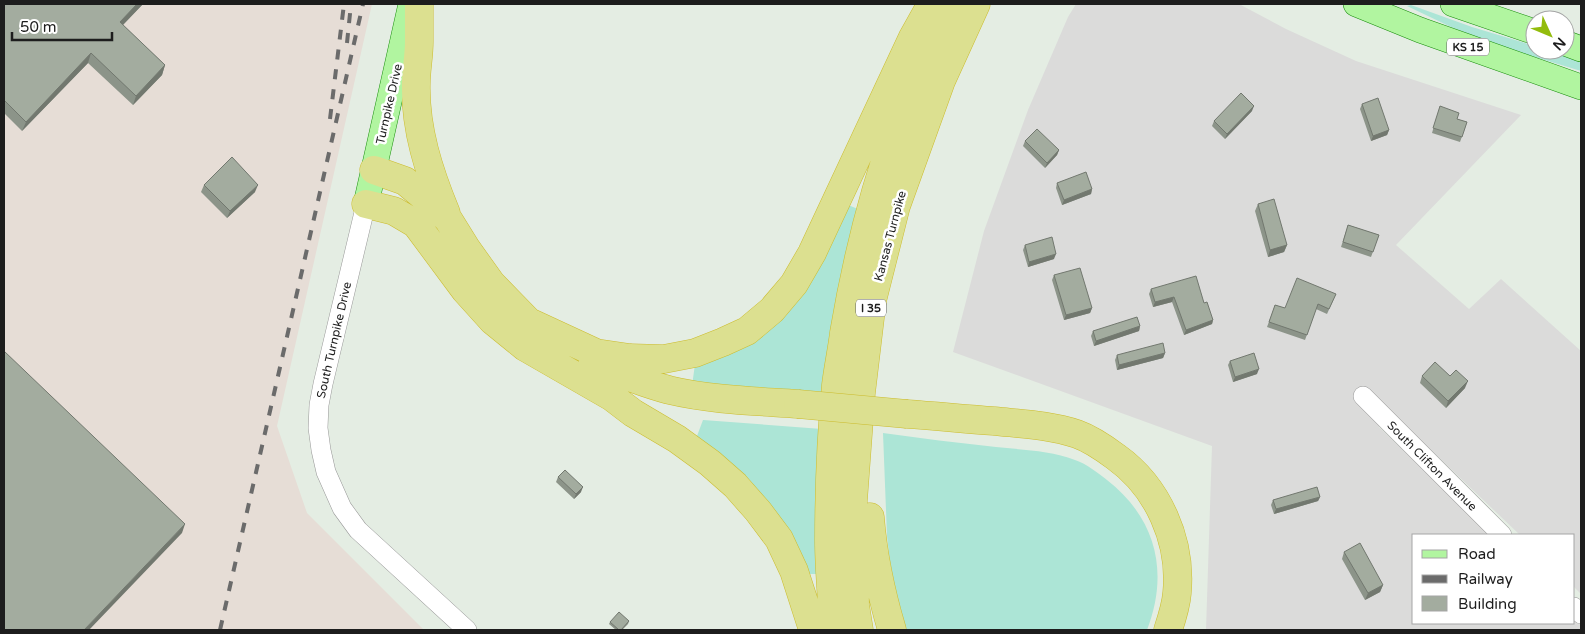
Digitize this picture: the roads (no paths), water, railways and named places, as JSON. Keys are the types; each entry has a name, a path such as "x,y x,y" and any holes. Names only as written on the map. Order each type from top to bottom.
{"highway":[{"path":"419,4 416,84 418,117 423,147 432,179 448,219 466,248 491,283 529,322 591,362 627,377 661,388 798,410 906,419 1045,426 1078,435 1102,446 1126,464 1147,485 1161,508 1169,529 1175,552 1177,593 1168,630"},
{"path":"529,322 596,353 630,358 664,359 694,353 747,331 772,310 794,284 812,253 913,37 931,4"},
{"name":"Kansas Turnpike","path":"834,630 829,542 830,475 836,384 851,295 871,210 900,117 934,34 950,4"},
{"name":"Kansas Turnpike","path":"859,630 855,604 853,501 861,393 872,301 896,206 941,81 976,4"},
{"path":"892,630 882,596 872,546 868,490 873,404 881,336 900,240 927,144 941,81"},
{"path":"374,170 405,181 448,219"},
{"path":"366,204 394,211 416,224 465,290 493,321 525,347 612,397 633,413 677,439 710,463 735,485 779,539 794,571 813,630"},
{"path":"612,397 699,408 798,410"},
{"path":"906,419 1060,444 1085,452 1108,466 1130,486 1147,510 1158,534 1165,561 1165,589 1160,618 1154,630"}],"main road":[{"name":"Turnpike Drive","path":"366,204 411,4"},
{"name":"KS 15","path":"1356,4 1420,30 1581,87"},
{"path":"1453,4 1525,29"}],"street":[{"name":"South Turnpike Drive","path":"366,204 319,405 318,420 321,450 326,472 342,508 358,530 467,630"},
{"name":"South Clifton Avenue","path":"1363,396 1501,534"}],"railway":[{"path":"330,119 344,4"},
{"path":"347,43 351,4"},
{"path":"220,630 363,4"}]}
